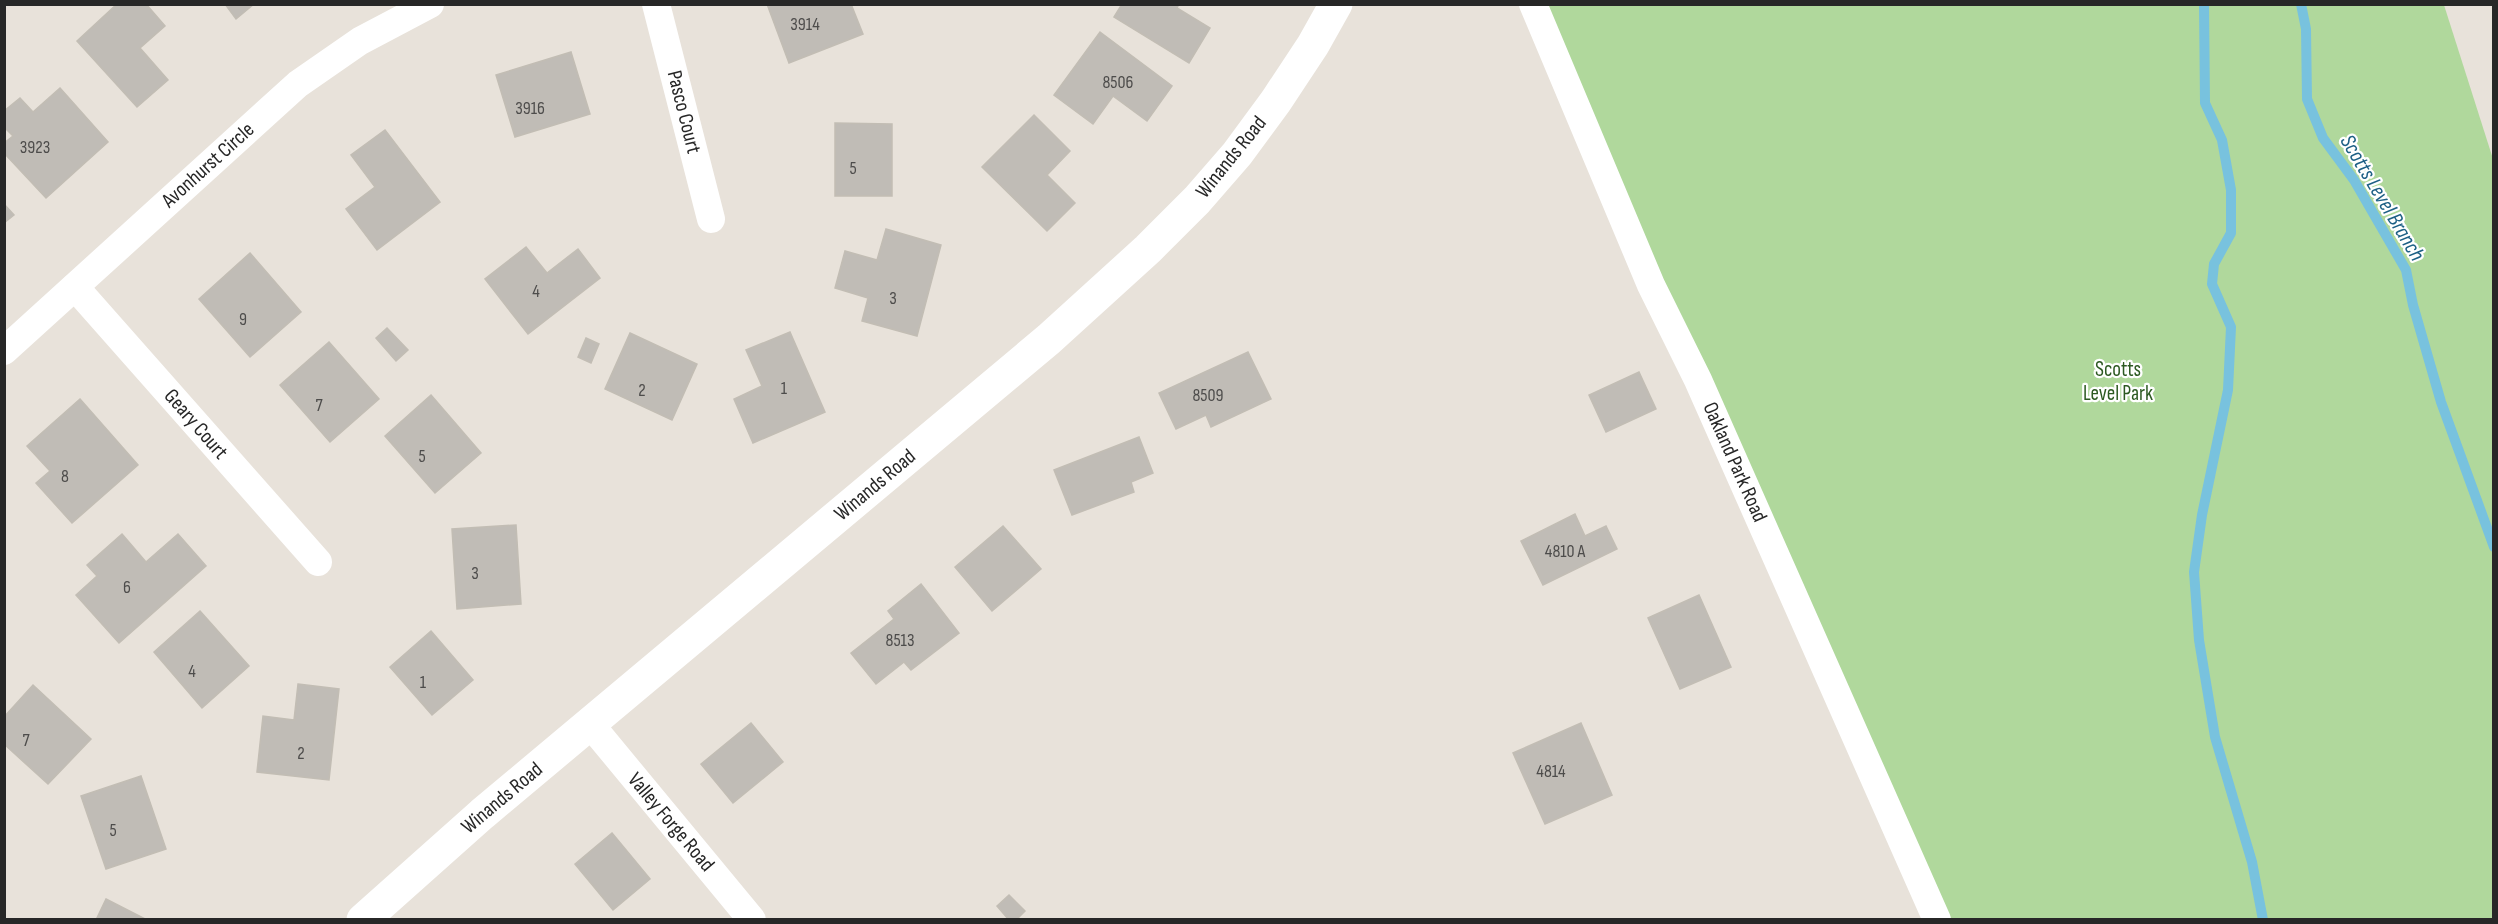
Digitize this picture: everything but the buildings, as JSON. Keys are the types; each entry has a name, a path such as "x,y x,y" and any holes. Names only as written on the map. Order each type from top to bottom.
{"street":[{"name":"Avonhurst Circle","path":"4,351 298,84 360,41 430,4"},
{"name":"Pasco Court","path":"656,4 711,219"},
{"name":"Winands Road","path":"363,920 482,814 1040,346 1148,249 1197,200 1237,154 1288,82 1336,4"},
{"name":"Oakland Park Road","path":"1533,4 1652,285 1698,380 1937,920"},
{"name":"Geary Court","path":"75,286 318,562"},
{"name":"Valley Forge Road","path":"590,724 752,920"}],"green space":[{"name":"Scotts Level Park","path":"1544,5 2444,5 2493,159 2493,919 1947,919 1766,516"}],"waterway":[{"path":"2204,4 2205,103 2222,140 2231,190 2231,233 2214,264 2212,284 2231,327 2228,390 2202,515 2194,572 2199,640 2215,737 2252,862 2263,920"},
{"name":"Scotts Level Branch","path":"2301,4 2306,29 2307,99 2323,138 2354,180 2406,270 2413,305 2441,402 2494,547"}]}
